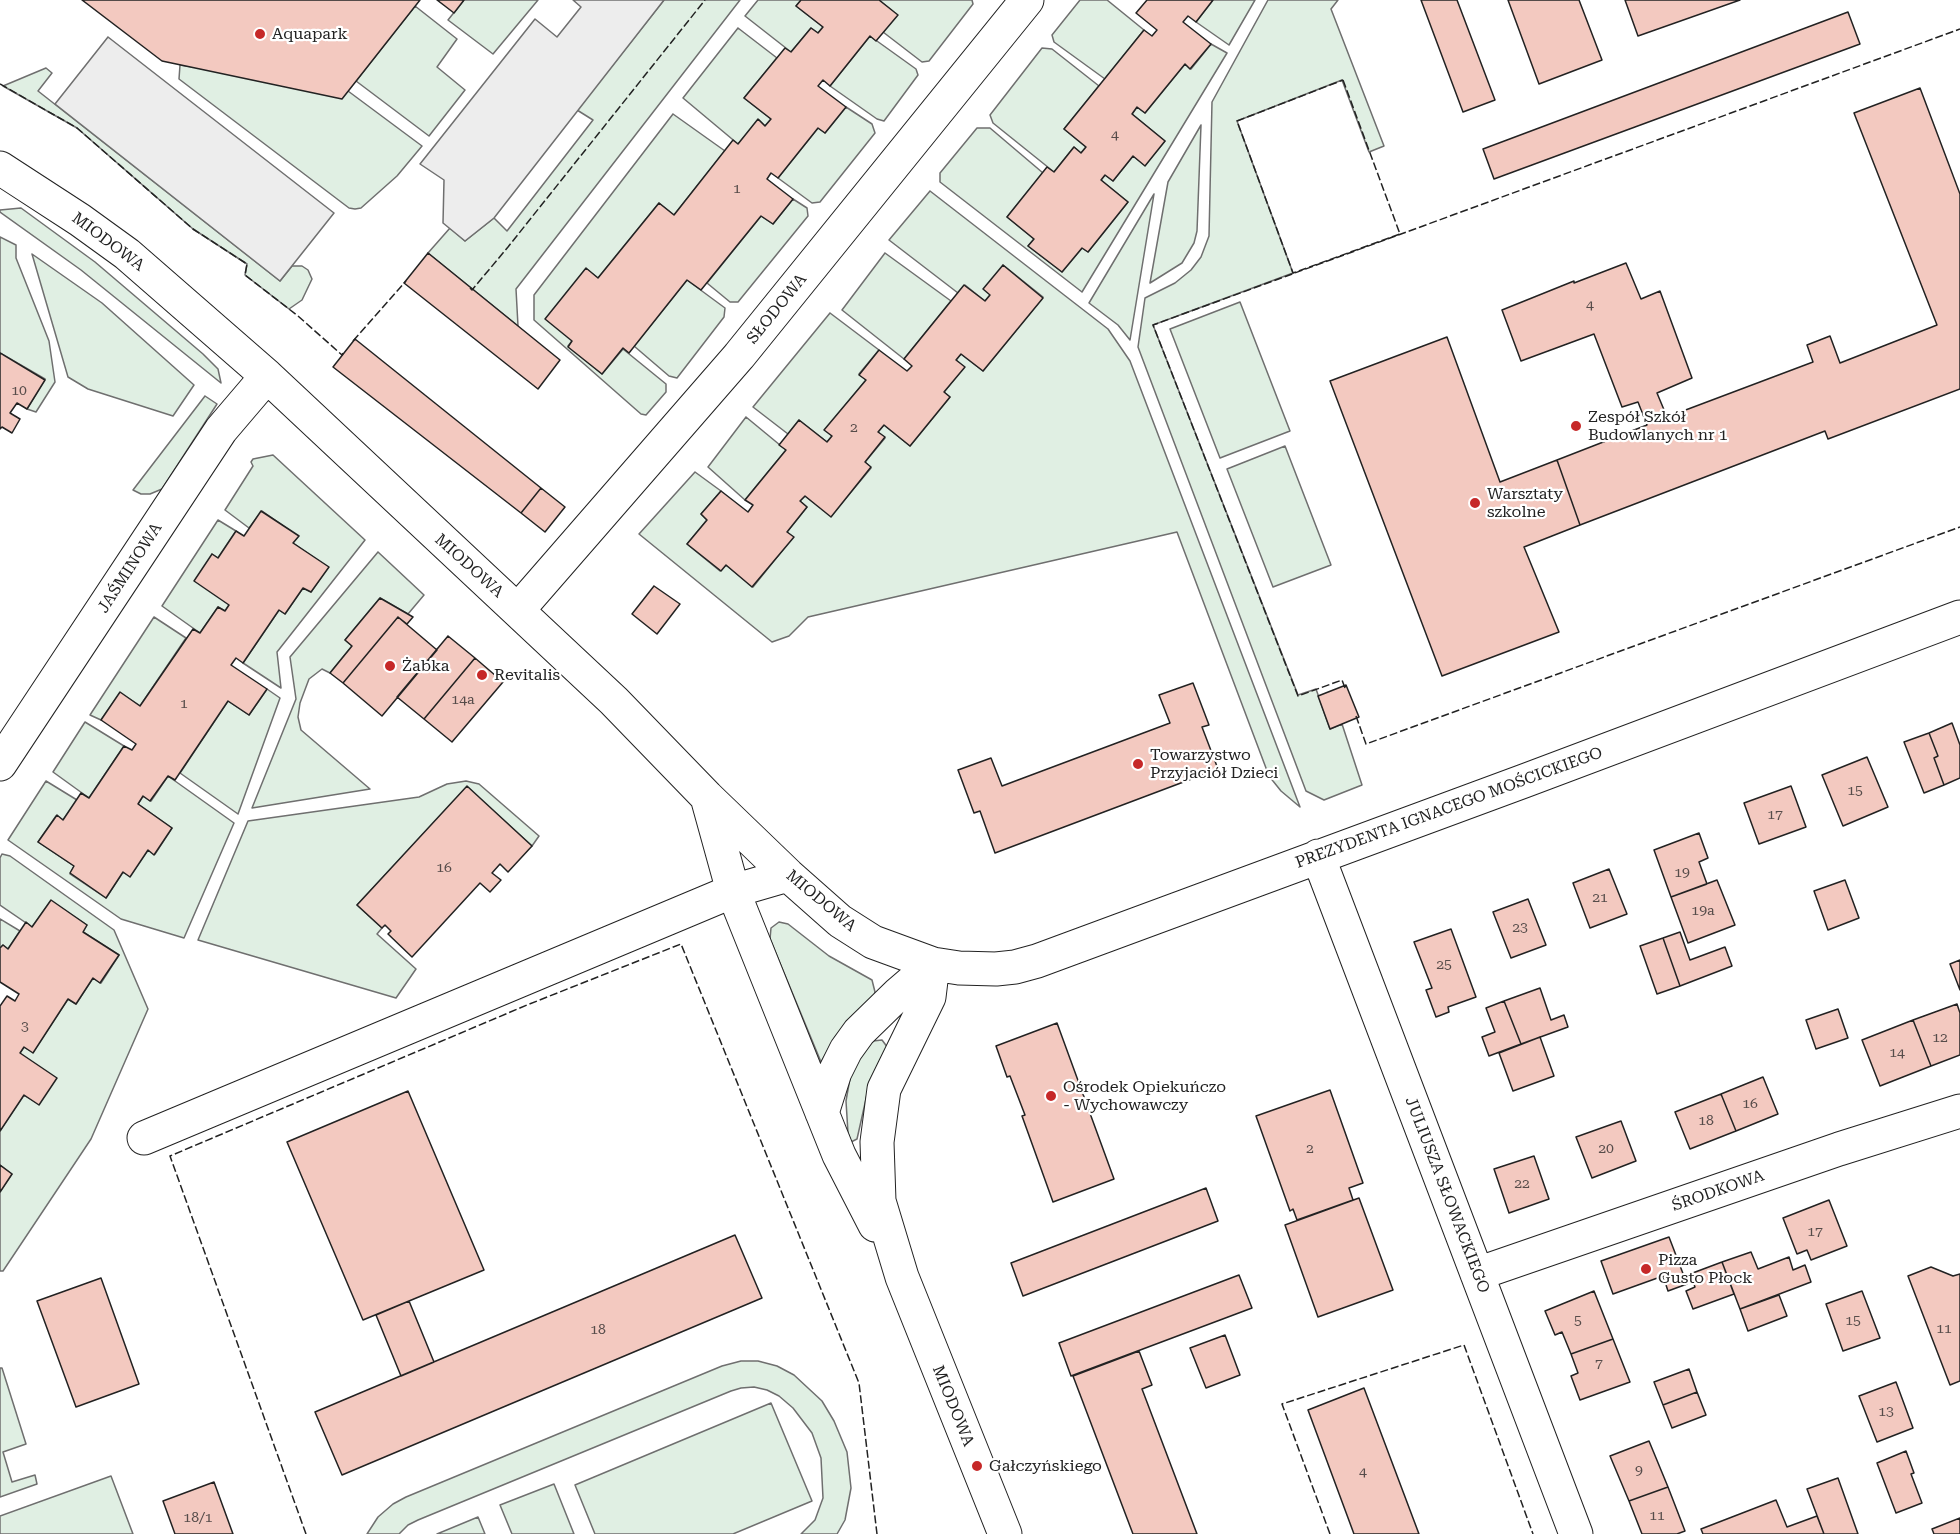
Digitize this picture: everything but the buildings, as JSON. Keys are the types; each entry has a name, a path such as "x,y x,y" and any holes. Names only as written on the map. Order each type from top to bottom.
{"street":[{"name":"SŁODOWA","path":"518,610 739,356 1027,0"},
{"name":"MIODOWA","path":"0,168 127,254 267,376 387,491 614,701 707,797 788,875 840,921 873,942 933,964"},
{"name":"JAŚMINOWA","path":"0,764 221,430 267,376"},
{"name":"PREZYDENTA IGNACEGO MOŚCICKIEGO","path":"933,964 959,968 996,969 1037,961 1960,617"},
{"path":"707,797 733,891 839,1155 902,1277"},
{"name":"JULIUSZA SŁOWACKIEGO","path":"1318,856 1576,1534"},
{"path":"144,1138 733,891 788,875"},
{"path":"822,1113 835,1072 846,1050 859,1032 933,964"},
{"path":"902,1277 879,1201 877,1142 884,1089 929,998 933,964"},
{"name":"ŚRODKOWA","path":"1477,1274 1828,1153 1960,1111"},
{"name":"MIODOWA","path":"902,1277 1005,1534"}],"green space":[{"path":"464,0 538,0 493,54 448,20"},
{"path":"664,0 740,0 516,289 518,326 428,253 450,228 465,241 494,218 507,231 593,120 577,110"},
{"path":"758,0 801,0 796,6 823,27 818,33 811,28 791,52 745,16"},
{"path":"879,0 972,0 973,4 929,61 922,62 883,32 897,15"},
{"path":"1080,0 1107,0 1144,30 1105,79 1054,42 1052,35"},
{"path":"1213,0 1255,0 1229,45 1196,22"},
{"path":"1268,0 1338,0 1331,9 1384,146 1369,152 1342,80 1237,121 1293,273 1153,325 1298,695 1316,689 1330,729 1342,724 1362,785 1324,800 1306,791 1138,347 1145,298 1175,283 1191,270 1201,257 1209,236 1212,102"},
{"path":"415,6 457,39 437,67 465,90 429,136 356,81"},
{"path":"738,28 777,58 744,98 771,119 765,126 759,120 738,144 683,98"},
{"path":"870,36 916,69 918,75 884,121 877,119 830,86"},
{"path":"1211,44 1227,53 1082,292 940,182 940,173 977,128 990,128 1043,173 1007,217 1034,239 1028,246 1062,272 1082,248 1088,252 1128,202 1101,180 1105,175 1113,181 1133,156 1145,165 1165,141 1132,114 1137,107 1145,113 1185,64 1191,69"},
{"path":"1042,48 1052,49 1099,86 1064,129 1086,147 1081,153 1074,147 1054,172 993,123 990,115"},
{"path":"180,65 348,91 422,146 397,176 361,208 349,208 179,79"},
{"path":"46,68 52,73 38,91 280,281 292,266 302,266 308,270 312,279 302,300 289,309 245,275 247,264 193,229 77,128 3,86"},
{"path":"846,107 872,124 875,133 820,202 812,203 778,178 818,128 825,133"},
{"path":"673,114 725,151 674,215 659,203 598,278 586,269 572,341 568,346 602,374 623,349 666,384 666,392 646,415 641,414 534,320 534,295"},
{"path":"1201,125 1197,231 1194,243 1182,263 1150,283 1168,182"},
{"path":"930,191 1108,329 1130,361 1300,807 1281,791 1269,776 1177,532 808,617 789,636 772,642 639,534 695,472 721,491 701,514 707,520 687,544 720,571 726,565 753,587 793,537 787,532 807,507 800,501 805,496 831,516 871,468 865,462 885,438 878,432 884,425 910,446 950,397 944,392 964,367 956,360 961,354 983,371 1043,297 1003,265 985,301 965,285 958,293 889,240"},
{"path":"1154,194 1130,340 1118,325 1089,303"},
{"path":"793,199 807,208 808,216 738,302 730,302 707,283 761,216 773,224"},
{"path":"21,208 95,262 203,354 218,369 221,383 81,270 0,212 0,210"},
{"path":"0,237 16,245 16,258 49,341 55,382 36,412 27,409 45,379 0,353"},
{"path":"885,253 951,301 904,359 842,310"},
{"path":"32,254 102,303 194,385 173,416 88,389 68,377"},
{"path":"687,280 725,308 724,317 677,378 669,376 634,346"},
{"path":"1240,302 1290,431 1220,458 1170,329"},
{"path":"830,313 879,350 859,374 866,380 825,430 832,436 827,442 799,420 788,434 753,407"},
{"path":"205,396 217,404 162,489 150,494 141,494 133,490"},
{"path":"746,417 786,450 745,500 708,467"},
{"path":"1285,446 1331,565 1273,587 1227,469"},
{"path":"273,455 365,540 277,652 281,688 243,663 279,610 285,614 303,588 311,592 328,567 293,543 298,536 262,511 249,528 225,510 253,466 251,462 253,459"},
{"path":"218,520 236,531 218,558 212,554 229,605 225,611 218,607 200,633 162,606"},
{"path":"378,552 424,595 408,614 380,598 345,640 352,646 330,673 322,669 309,679 300,703 298,717 301,730 370,789 252,808 296,699 290,657"},
{"path":"154,617 186,638 140,706 120,693 101,720 90,715"},
{"path":"267,689 280,698 238,814 180,773 228,701 249,715"},
{"path":"85,722 124,746 89,798 53,772"},
{"path":"168,776 234,823 184,938 121,919 8,840 46,781 77,800 63,820 56,816 38,842 74,866 70,874 106,898 123,872 130,876 148,850 155,854 172,828 138,804 143,796 151,801"},
{"path":"466,781 479,784 539,836 532,846 467,787 357,905 382,928 377,934 416,969 396,998 198,940 248,821 419,797 447,784"},
{"path":"2,854 10,856 114,930 148,1009 91,1139 3,1271 0,1271 0,1192 12,1174 0,1165 0,1131 24,1095 39,1104 20,1053 24,1047 33,1052 68,999 76,1004 93,978 101,983 119,955 83,932 87,925 51,901 32,927 0,905 0,858"},
{"path":"0,919 20,931 8,949 3,945 0,948"},
{"path":"779,922 788,924 829,956 872,980 875,992 873,1001 848,1022 835,1037 821,1062 770,939 771,928"},
{"path":"882,1040 888,1048 868,1090 857,1139 851,1142 848,1133 846,1101 850,1078 859,1057 873,1041"},
{"path":"741,1361 758,1361 777,1366 794,1375 822,1401 834,1421 847,1452 851,1488 845,1520 837,1534 801,1534 815,1520 823,1498 821,1458 812,1433 793,1408 779,1396 754,1387 731,1391 418,1520 408,1525 399,1534 367,1534 378,1517 393,1504 406,1497 722,1366"},
{"path":"0,1368 2,1368 26,1444 3,1452 12,1482 35,1475 37,1484 0,1497"},
{"path":"771,1403 812,1501 733,1534 595,1534 575,1485"},
{"path":"111,1476 133,1534 0,1534 0,1516"},
{"path":"554,1484 574,1534 512,1534 500,1505"},
{"path":"478,1517 485,1534 437,1534"}],"shaded area":[{"path":"573,0 664,0 494,218 465,241 443,223 444,180 420,164 535,19 557,37 581,7"},
{"path":"108,37 334,213 280,281 55,104"}],"fence":[{"path":"470,288 472,290 508,247 705,0"},
{"path":"1345,688 1342,680 1298,696 1153,325 1960,29"},
{"path":"1343,80 1400,234 1293,273 1237,121 1343,80"},
{"path":"0,84 77,128 193,229 247,264 245,275 298,316 342,355 343,353"},
{"path":"353,341 406,281"},
{"path":"1356,716 1366,744 1960,527"},
{"path":"306,1534 170,1156 527,1005 681,944 859,1383 877,1534"},
{"path":"1330,1534 1282,1404 1464,1345 1533,1534"}],"place":[{"name":"Aquapark","path":"260,34"},
{"name":"Zespół Szkół Budowlanych nr 1","path":"1576,426"},
{"name":"Warsztaty szkolne","path":"1475,503"},
{"name":"Żabka","path":"390,666"},
{"name":"Revitalis","path":"482,675"},
{"name":"Towarzystwo Przyjaciół Dzieci","path":"1138,764"},
{"name":"Ośrodek Opiekuńczo - Wychowawczy","path":"1051,1096"},
{"name":"Pizza Gusto Płock","path":"1646,1269"},
{"name":"Gałczyńskiego","path":"977,1466"}]}
